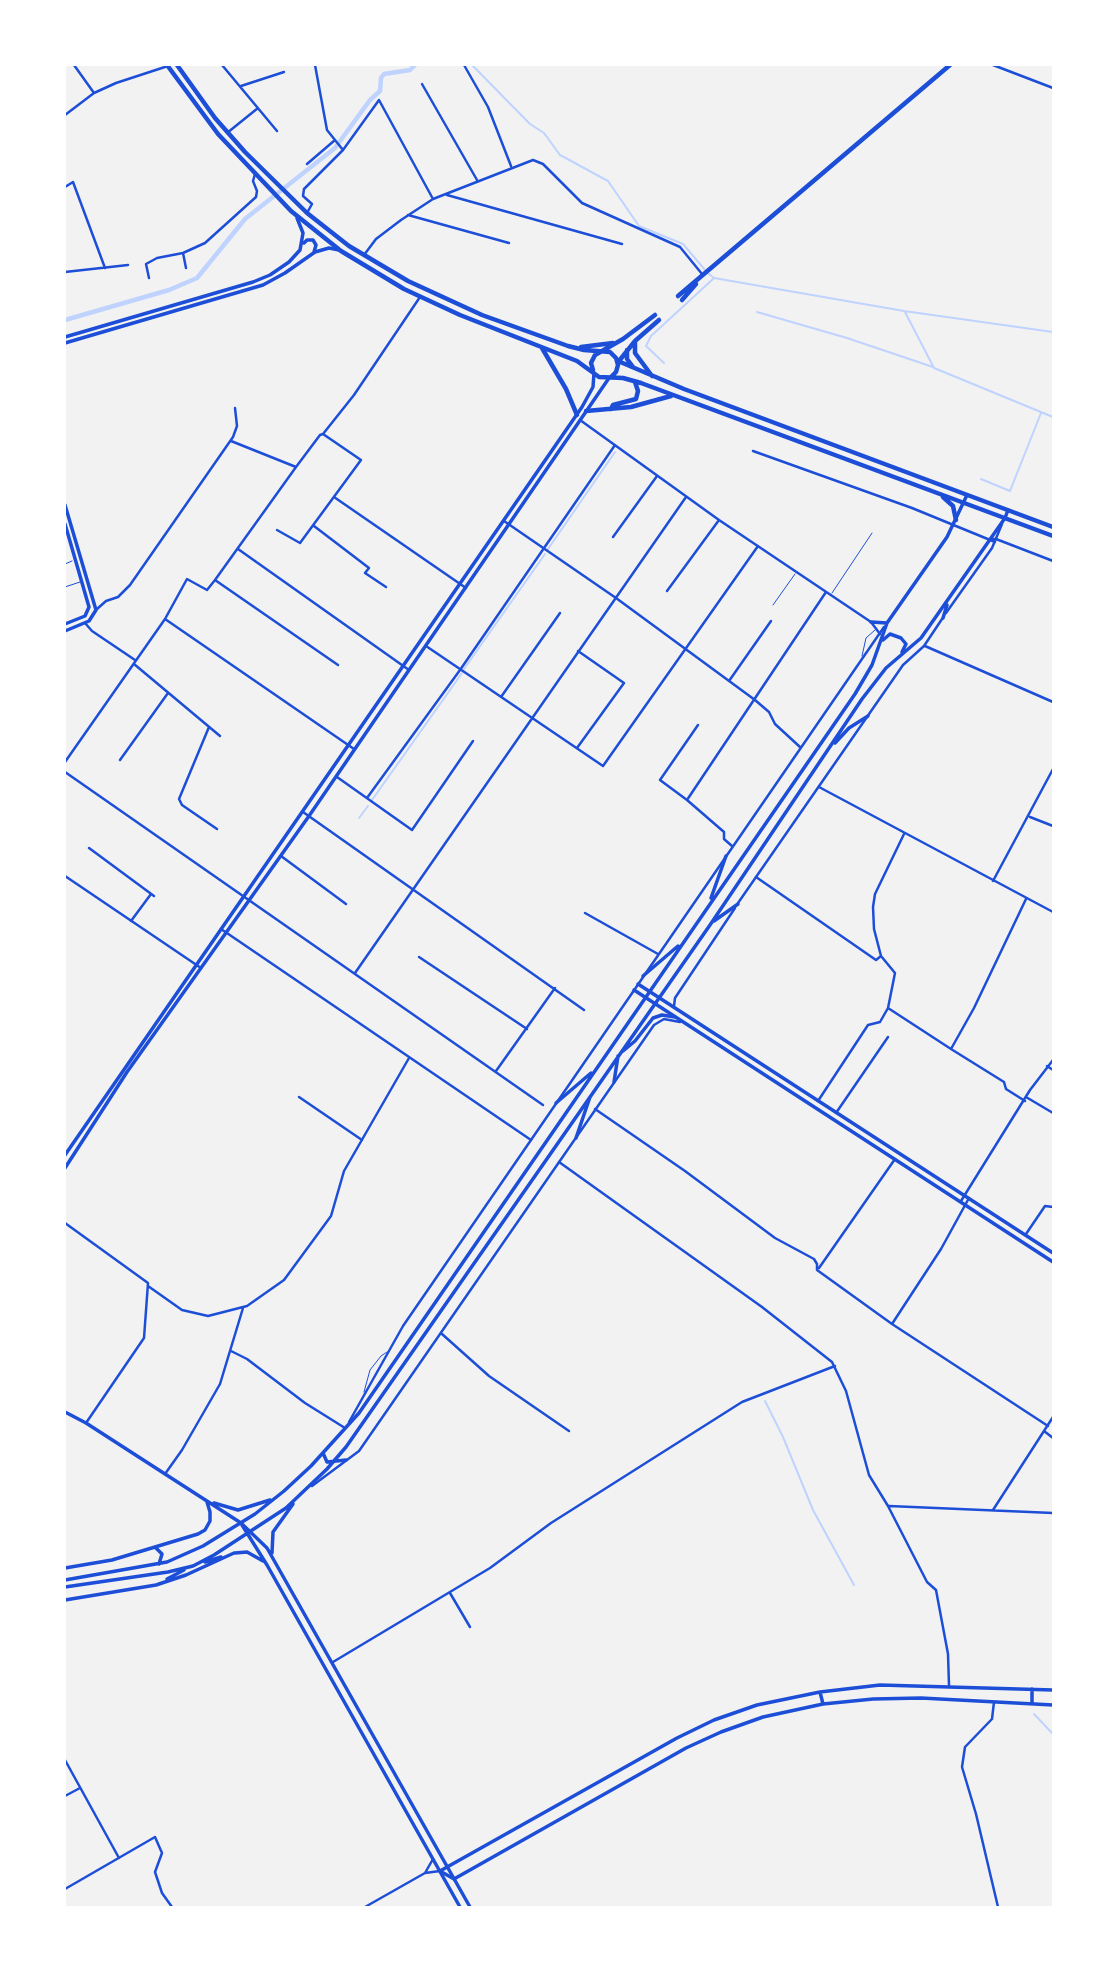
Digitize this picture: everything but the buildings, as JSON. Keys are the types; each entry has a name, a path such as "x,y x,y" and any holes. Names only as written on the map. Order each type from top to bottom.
{"highway":[{"path":"168,65 213,128 291,211 341,251 386,279 421,297 577,361 599,377 635,381 1053,536"},
{"path":"177,65 228,133 290,197 364,256 390,271 472,311 568,346 610,352 618,361 636,370 1053,527"},
{"path":"680,298 950,65"},
{"path":"386,279 390,271"},
{"path":"593,371 593,359 602,351 657,317 627,349 611,377"},
{"path":"635,341 635,353 652,376"},
{"path":"568,346 593,347 618,342"},
{"path":"541,347 566,389 578,417"},
{"path":"627,349 627,359 636,370"},
{"path":"611,409 613,405 636,399 638,391 635,381"},
{"path":"586,411 631,407 673,396"},
{"path":"940,494 953,506 955,523"}],"main road":[{"path":"291,211 302,228 303,245"},
{"path":"65,337 253,282 270,275 289,262 307,240 313,240 316,247 313,254"},
{"path":"65,342 263,285 325,248 341,251"},
{"path":"65,1168 127,1072 309,816 509,525 578,417 593,387 593,371"},
{"path":"65,1155 503,521 578,417 586,411 611,377"},
{"path":"65,1580 159,1564 198,1550 275,1498 323,1453 366,1404 855,694 869,671 885,625 955,523 967,495"},
{"path":"65,505 89,604 89,611 85,616 65,624"},
{"path":"156,1585 250,1533 297,1499 333,1462 710,925 867,692 901,654 917,643 994,540 1008,510"},
{"path":"65,524 96,610 92,619 65,631"},
{"path":"943,618 948,599"},
{"path":"871,622 885,625"},
{"path":"881,637 890,634 899,636 906,644 901,654"},
{"path":"829,750 849,729 869,716"},
{"path":"709,903 726,856"},
{"path":"710,925 738,904"},
{"path":"643,976 682,943"},
{"path":"638,984 1053,1253"},
{"path":"634,990 1053,1262"},
{"path":"614,1082 618,1054 635,1041 653,1018 662,1015 676,1017"},
{"path":"556,1103 595,1069"},
{"path":"576,1138 593,1091"},
{"path":"65,1412 241,1523 272,1555 470,1907"},
{"path":"323,1453 325,1461 346,1460"},
{"path":"206,1501 238,1510 275,1498"},
{"path":"272,1555 273,1532 297,1499"},
{"path":"65,1568 112,1560 195,1536 205,1530 211,1516 206,1501"},
{"path":"250,1533 460,1907"},
{"path":"154,1548 162,1554 159,1564"},
{"path":"65,1587 193,1566 234,1553 247,1552 267,1565"},
{"path":"65,1600 156,1585 186,1575 234,1553"},
{"path":"324,1667 332,1662"},
{"path":"440,1871 677,1738 722,1717 765,1703 820,1692 891,1684 1053,1690"},
{"path":"1032,1689 1032,1704"},
{"path":"820,1692 823,1704"},
{"path":"454,1879 686,1748 731,1728 772,1715 823,1704 892,1698 1053,1705"},
{"path":"364,1737 367,1731 372,1733"},
{"path":"618,1771 618,1778 626,1782"},
{"path":"395,1792 400,1793 403,1788"},
{"path":"440,1871 454,1879"}],"street":[{"path":"74,65 94,93"},
{"path":"65,115 94,93 168,65"},
{"path":"222,65 277,131"},
{"path":"315,65 327,130 344,150"},
{"path":"464,65 488,107 511,167"},
{"path":"993,65 1053,88"},
{"path":"240,86 284,72"},
{"path":"422,84 477,180"},
{"path":"307,213 312,204 303,196 303,189 344,150 379,100 433,199"},
{"path":"228,133 258,108"},
{"path":"307,164 335,140"},
{"path":"364,256 370,244 433,199 533,160 543,164 582,203 680,247 704,276"},
{"path":"149,278 147,262 183,253 205,243 256,197 253,181 255,174"},
{"path":"65,187 72,182 105,268"},
{"path":"447,195 622,244"},
{"path":"408,215 509,243"},
{"path":"183,253 186,268"},
{"path":"65,272 128,265"},
{"path":"65,762 165,619 187,579 208,590 320,435 343,410 421,297"},
{"path":"96,610 106,601 118,597 130,585 230,440 237,426 235,408"},
{"path":"231,1352 247,1359 305,1403 345,1428 402,1326 862,658 881,637 871,622 686,497 578,417"},
{"path":"277,530 300,543 361,460 323,434"},
{"path":"230,440 296,467"},
{"path":"367,798 460,670 615,445"},
{"path":"753,451 1053,561"},
{"path":"613,537 657,476"},
{"path":"334,497 466,588"},
{"path":"355,973 686,497"},
{"path":"667,591 719,520"},
{"path":"503,521 616,598 729,681 769,712 775,724 801,747"},
{"path":"313,525 369,568 365,573 386,587"},
{"path":"679,1011 674,1005 676,998 756,877 903,665 924,646 994,540"},
{"path":"426,646 603,766 758,546"},
{"path":"238,549 409,670"},
{"path":"215,580 338,664"},
{"path":"687,800 826,592"},
{"path":"501,697 560,613"},
{"path":"165,619 354,749"},
{"path":"729,681 771,621"},
{"path":"85,623 135,662 220,736"},
{"path":"924,646 1053,702"},
{"path":"577,748 624,682 578,651"},
{"path":"120,760 168,693"},
{"path":"698,725 660,780 724,832 724,839 732,846"},
{"path":"209,727 179,802 217,829"},
{"path":"336,776 412,830 473,741"},
{"path":"993,881 1051,778 1053,769"},
{"path":"65,772 543,1105"},
{"path":"819,787 1053,912"},
{"path":"303,812 584,1010"},
{"path":"1030,817 1053,826"},
{"path":"818,1101 868,1025 880,1023 888,1009 895,973 881,956 873,913 875,894 904,834"},
{"path":"89,848 153,895 131,921"},
{"path":"280,855 346,904"},
{"path":"65,876 201,968"},
{"path":"756,877 876,960 881,956"},
{"path":"951,1049 974,1008 1026,899"},
{"path":"585,913 658,954"},
{"path":"221,929 531,1140"},
{"path":"419,957 527,1028"},
{"path":"496,1071 555,988"},
{"path":"888,1009 1004,1082 1006,1089 1053,1114"},
{"path":"312,1486 359,1451 654,1025 664,1019 685,1023"},
{"path":"836,1113 888,1037"},
{"path":"148,1286 183,1310 211,1315 243,1308 284,1280 331,1216 344,1171 409,1058"},
{"path":"892,1324 941,1249 963,1203 1025,1099 1053,1060"},
{"path":"1047,1066 1053,1070"},
{"path":"299,1097 362,1140"},
{"path":"595,1110 775,1238 814,1259 817,1270 892,1324 1048,1426"},
{"path":"817,1270 849,1228 895,1158"},
{"path":"559,1162 762,1307 835,1366 856,1421 861,1453 869,1475 926,1582 936,1590 948,1654 949,1685"},
{"path":"1025,1235 1045,1206 1053,1208"},
{"path":"65,1223 149,1283 144,1338 86,1423"},
{"path":"165,1474 212,1399 224,1373 243,1308"},
{"path":"442,1334 489,1376 569,1431"},
{"path":"332,1662 490,1568 570,1510 742,1402 835,1366"},
{"path":"993,1510 1053,1418"},
{"path":"1044,1432 1053,1438"},
{"path":"887,1506 1053,1513"},
{"path":"450,1592 470,1626"},
{"path":"994,1702 992,1719 965,1747 962,1767 998,1907"},
{"path":"65,1760 119,1858"},
{"path":"65,1796 82,1787"},
{"path":"65,1889 155,1837 162,1853 155,1872 162,1893 172,1907"},
{"path":"425,1873 433,1858"},
{"path":"365,1907 425,1873 440,1871"}],"lane":[{"path":"831,595 872,533"},
{"path":"65,564 78,557"},
{"path":"773,605 796,572"},
{"path":"65,582 66,587 82,581"},
{"path":"862,658 866,638 885,625"},
{"path":"364,1397 365,1381 370,1370 381,1356 389,1351"}],"waterway":[{"path":"65,320 169,290 197,278 245,219 335,148 370,100 380,91 384,74 410,70 415,65"},
{"path":"472,65 530,124 544,133 560,155 608,181 639,226 683,244 705,270"},
{"path":"709,274 714,278 904,311 1053,332"},
{"path":"664,363 646,346 651,336 713,279"},
{"path":"757,312 933,367"},
{"path":"905,312 934,368 1053,417"},
{"path":"981,479 1010,491 1041,413"},
{"path":"548,549 615,452"},
{"path":"464,669 545,554"},
{"path":"372,800 462,673"},
{"path":"359,818 368,806"},
{"path":"765,1401 813,1510 854,1585"},
{"path":"1034,1714 1053,1734"}]}
